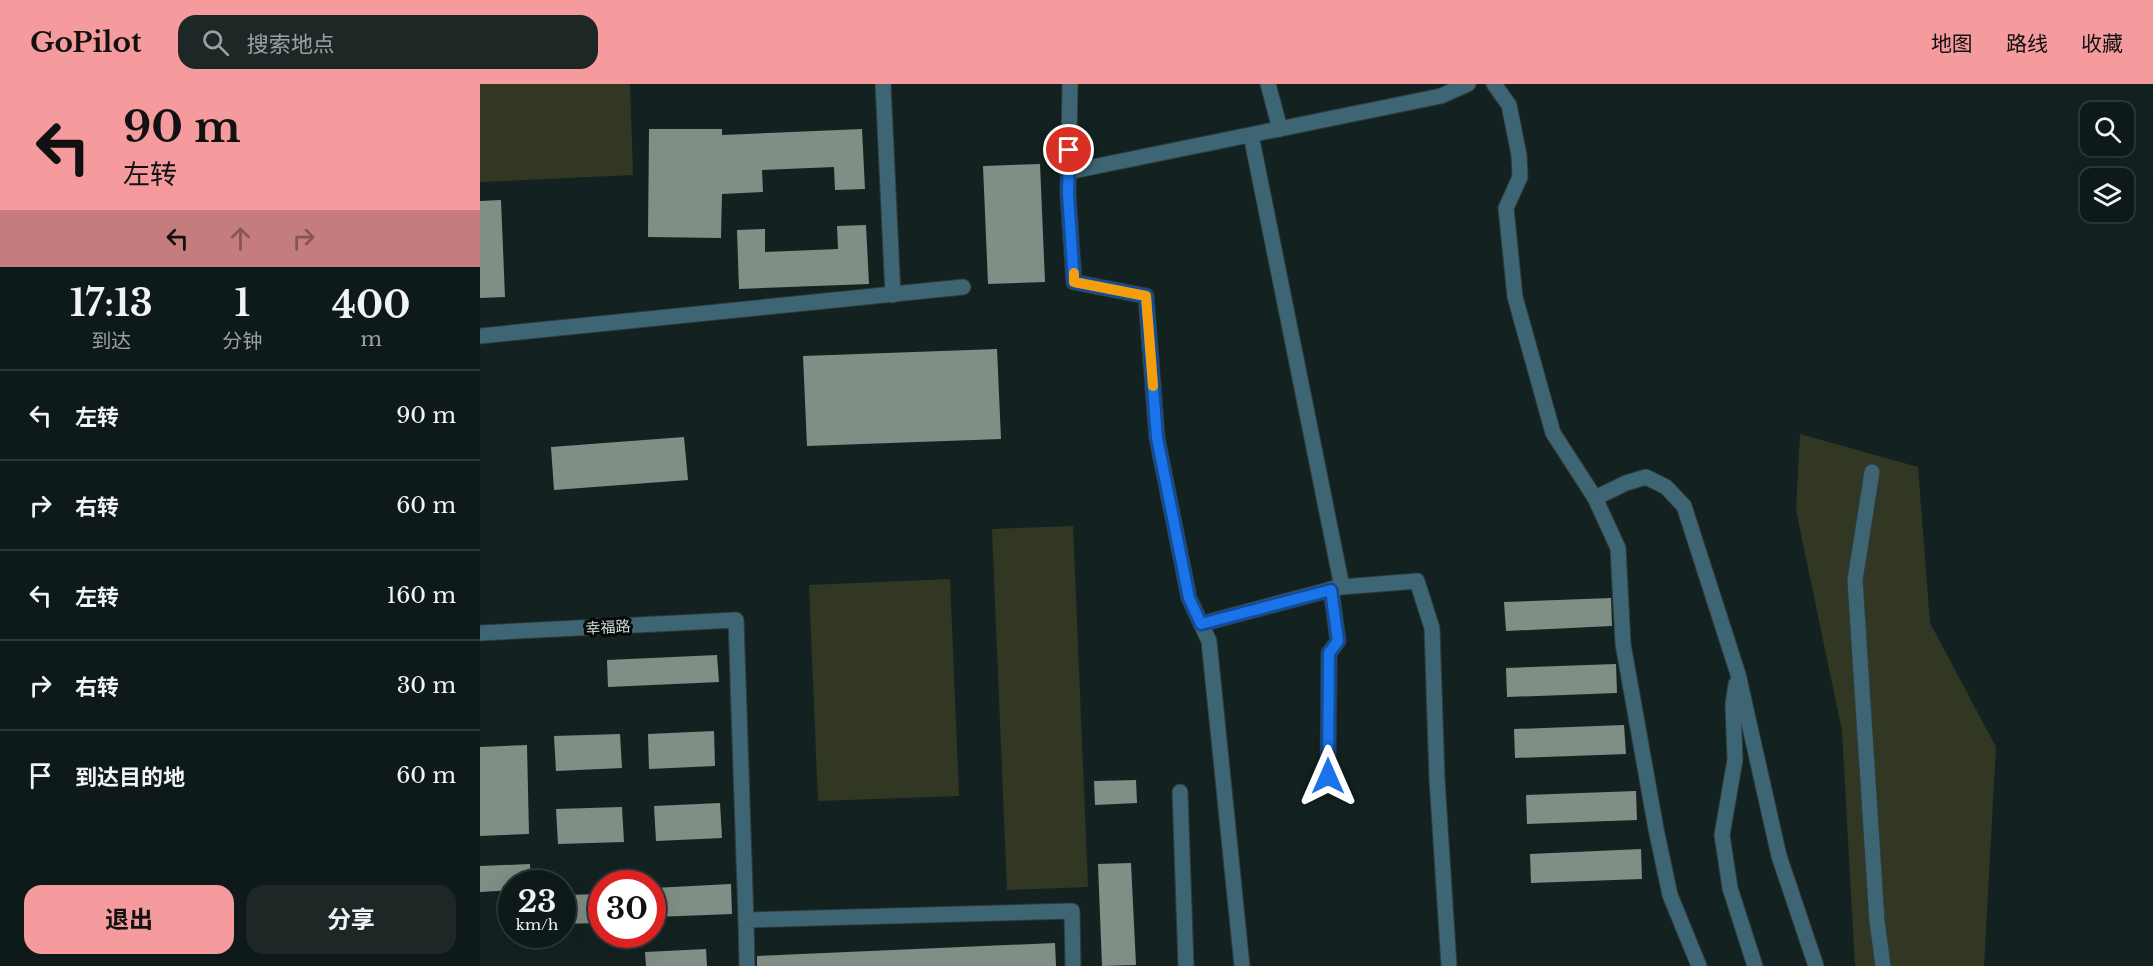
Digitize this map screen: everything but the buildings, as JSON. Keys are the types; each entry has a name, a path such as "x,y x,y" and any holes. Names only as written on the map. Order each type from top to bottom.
{"street":[{"path":"883,84 893,295"},
{"path":"1070,84 1068,172 1074,282 1146,296 1157,438 1189,598 1209,641 1242,966"},
{"path":"1268,84 1280,129"},
{"path":"1068,172 1280,129 1468,84"},
{"path":"1494,84 1509,105 1519,155 1520,177 1506,208 1515,297 1553,433 1595,498 1618,548 1623,644 1670,895 1699,966"},
{"path":"1251,135 1337,588 1338,641 1329,653 1328,776"},
{"path":"480,336 595,326 765,305 893,295 963,286"},
{"path":"1872,472 1855,580 1877,921 1883,966"},
{"path":"1595,498 1646,477 1666,487 1684,507 1738,674 1779,856 1816,966"},
{"path":"1201,624 1337,588 1417,581 1432,628 1437,778 1449,966"},
{"name":"幸福路","path":"480,633 736,620 746,920"},
{"path":"1738,674 1733,705 1735,760 1722,835 1730,888 1755,966"},
{"path":"1180,792 1186,966"},
{"path":"747,966 746,920 1072,911 1073,966"}],"green space":[{"path":"480,84 630,84 633,175 480,182"},
{"path":"1800,434 1918,467 1930,623 1996,747 1984,966 1855,966 1842,731 1796,510"},
{"path":"1073,526 1088,887 1007,890 992,529"},
{"path":"950,579 959,796 818,801 809,585"}],"slow traffic":[{"path":"1074,273 1074,282 1146,296 1153,386"}],"route":[{"path":"1069,150 1068,194 1074,282 1146,296 1157,438 1189,598 1201,624 1331,590 1338,641 1329,653 1328,776"}]}
